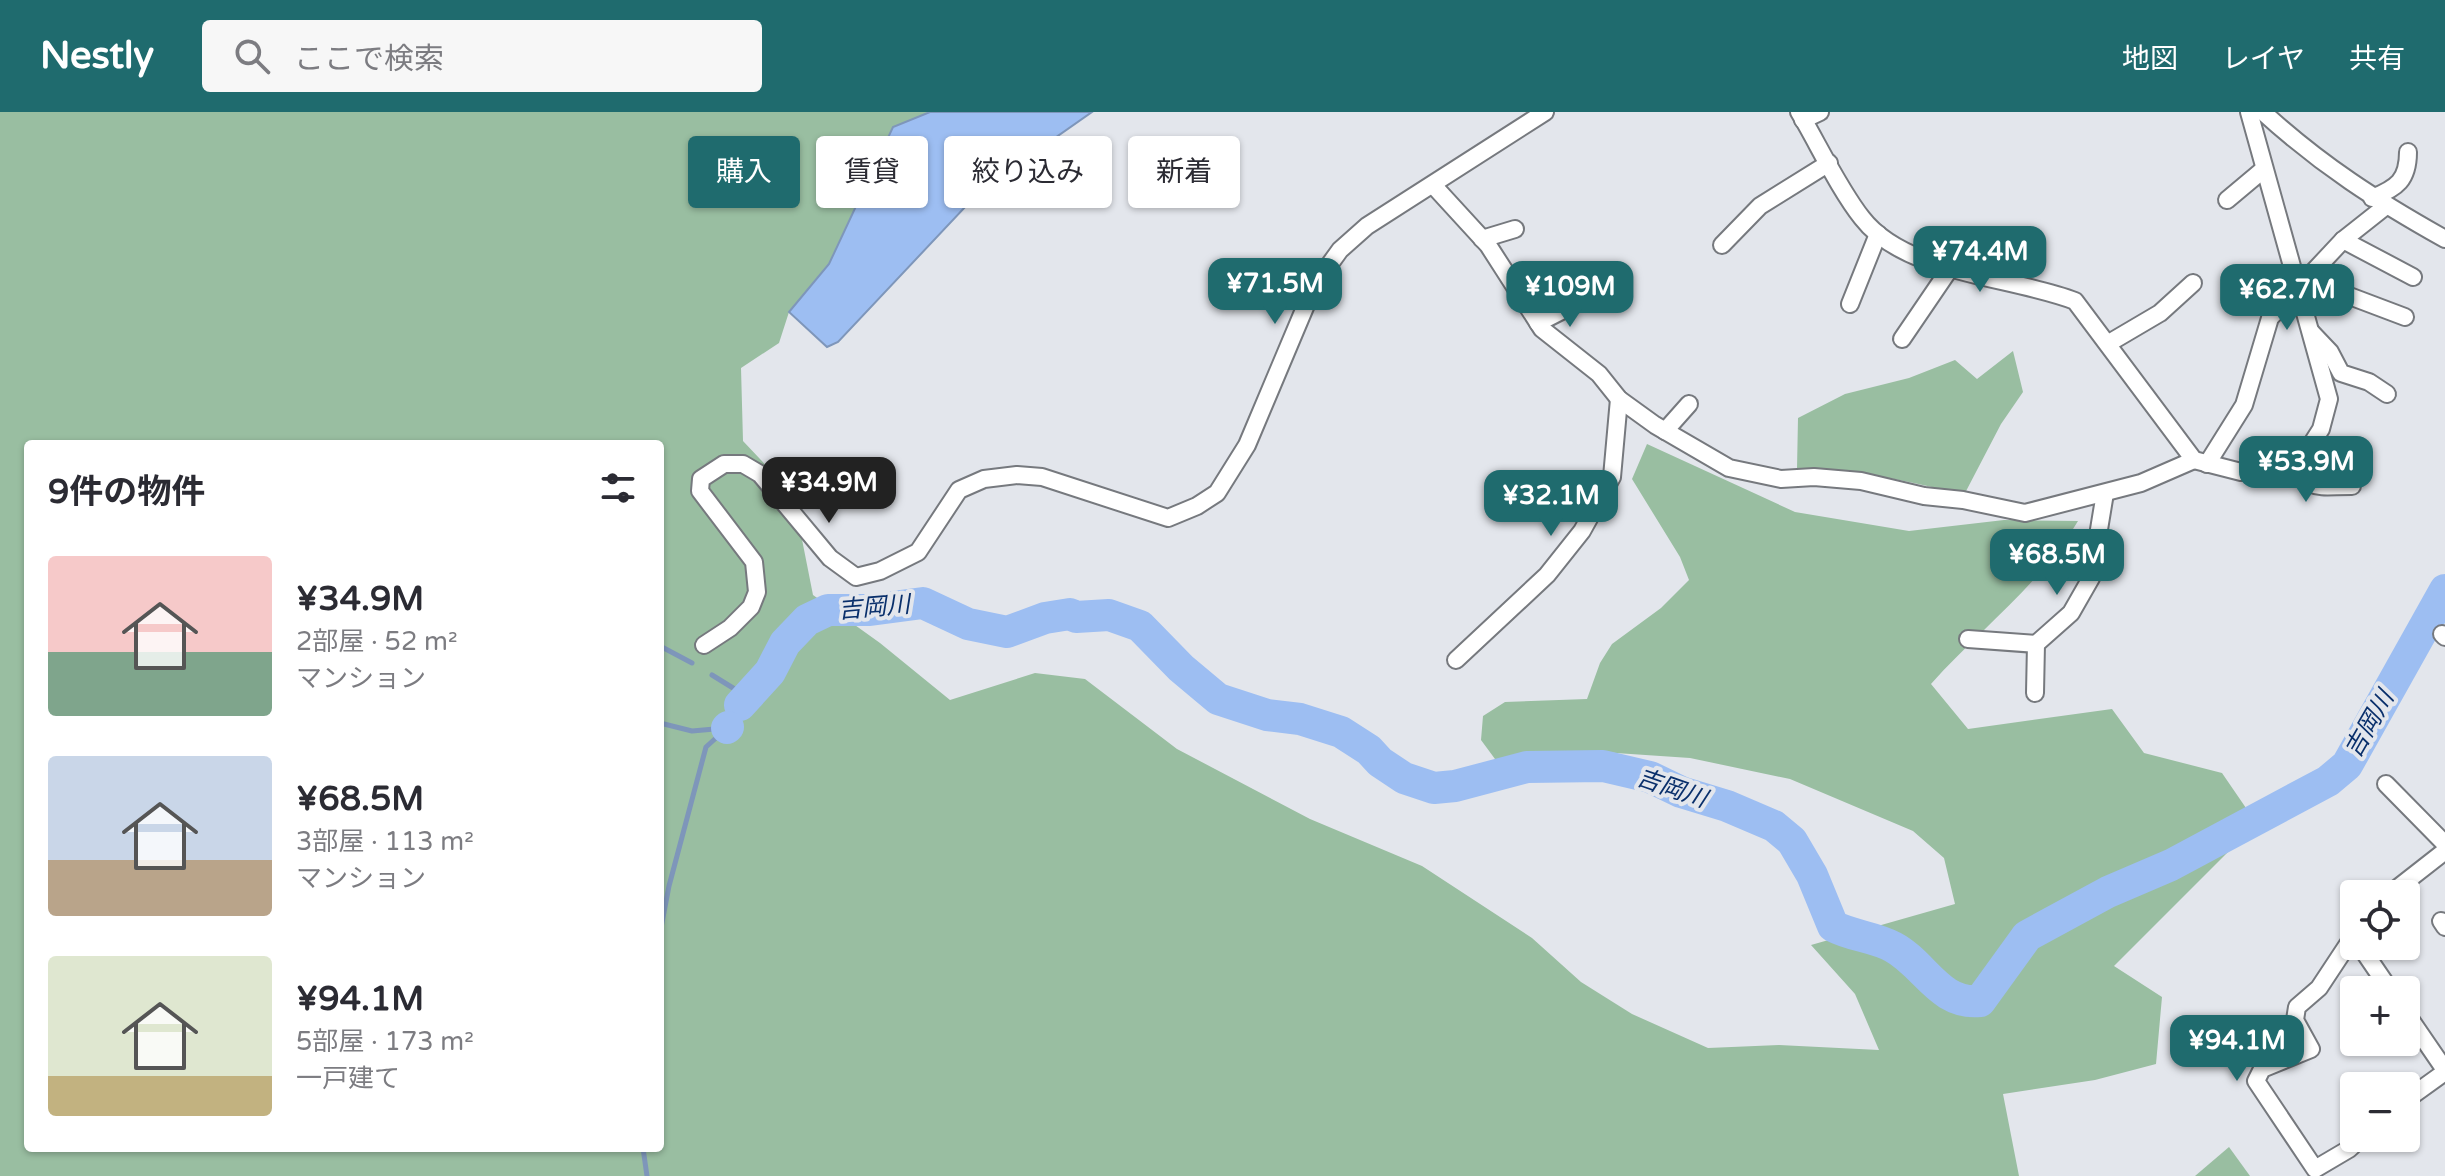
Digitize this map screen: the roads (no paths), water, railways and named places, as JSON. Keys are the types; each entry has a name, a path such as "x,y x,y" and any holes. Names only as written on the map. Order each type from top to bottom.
{"street":[{"path":"704,645 730,628 751,607 757,592 754,562 700,491 701,479 724,464 743,464 760,474 830,558 856,577 880,571 918,552 959,490 984,479 1017,475 1042,477 1168,518 1197,506 1217,493 1247,445 1314,286 1340,250 1367,226 1433,185 1514,120 1545,112"},
{"path":"1820,112 1801,116 1862,218 1878,234 1917,259 2047,290 2075,301 2201,462"},
{"path":"1433,185 1482,239 1542,329 1599,374 1619,399 1665,431 1729,468 1781,479 1814,477 1861,481 1924,496 1963,500 2025,513 2141,483 2201,462 2241,472 2273,468 2307,451 2321,429 2329,399 2309,330 2302,284 2264,169 2249,112"},
{"path":"2263,112 2325,166 2379,202 2445,239"},
{"path":"2201,462 2244,405 2270,318 2402,180 2408,166 2408,152"},
{"path":"1722,245 1760,206 1829,163"},
{"path":"2227,200 2264,169"},
{"path":"1482,239 1515,229"},
{"path":"1850,304 1878,234"},
{"path":"2343,240 2405,268"},
{"path":"1902,339 1951,267"},
{"path":"2109,343 2160,313 2193,283"},
{"path":"2302,284 2405,317"},
{"path":"1538,323 1583,300"},
{"path":"2309,330 2330,352 2341,373 2369,382 2387,394"},
{"path":"1456,660 1547,575 1582,531 1612,477 1619,399"},
{"path":"1665,431 1689,404"},
{"path":"2287,461 2305,482 2318,486 2352,486"},
{"path":"1968,639 2036,644 2071,613 2091,578 2105,493"},
{"path":"2035,693 2036,644"},
{"path":"2386,784 2445,844"},
{"path":"2408,880 2445,851"},
{"path":"2340,957 2319,988 2297,1007 2295,1020 2311,1049 2262,1069 2256,1081 2315,1169 2344,1152"},
{"path":"2420,1034 2445,1071 2420,1090"}],"water":[{"path":"930,112 1092,112 1058,136 944,136 944,208 964,208 838,342 827,347 789,312 829,264 855,208 928,208 928,136 889,136 893,127"}],"waterway":[{"name":"吉岡川","path":"740,705 770,672 785,643 807,620 828,610 870,610 923,603 968,624 1007,632 1045,618 1070,614 1076,617 1109,615 1140,626 1181,668 1218,699 1267,715 1300,719 1341,732 1404,778 1434,788 1455,786 1527,767 1603,766 1650,777 1681,792 1727,806 1774,826 1792,841 1812,875 1833,926 1893,947 1954,997 1980,1001 2027,936 2108,892 2171,865 2328,781 2347,765 2445,590"},
{"path":"664,648 692,663"},
{"path":"712,675 746,696"},
{"path":"664,724 692,731 726,728"},
{"name":"吉岡川","path":"664,912 706,747 727,728"},
{"name":"吉岡川","path":"644,1152 647,1176"}]}
